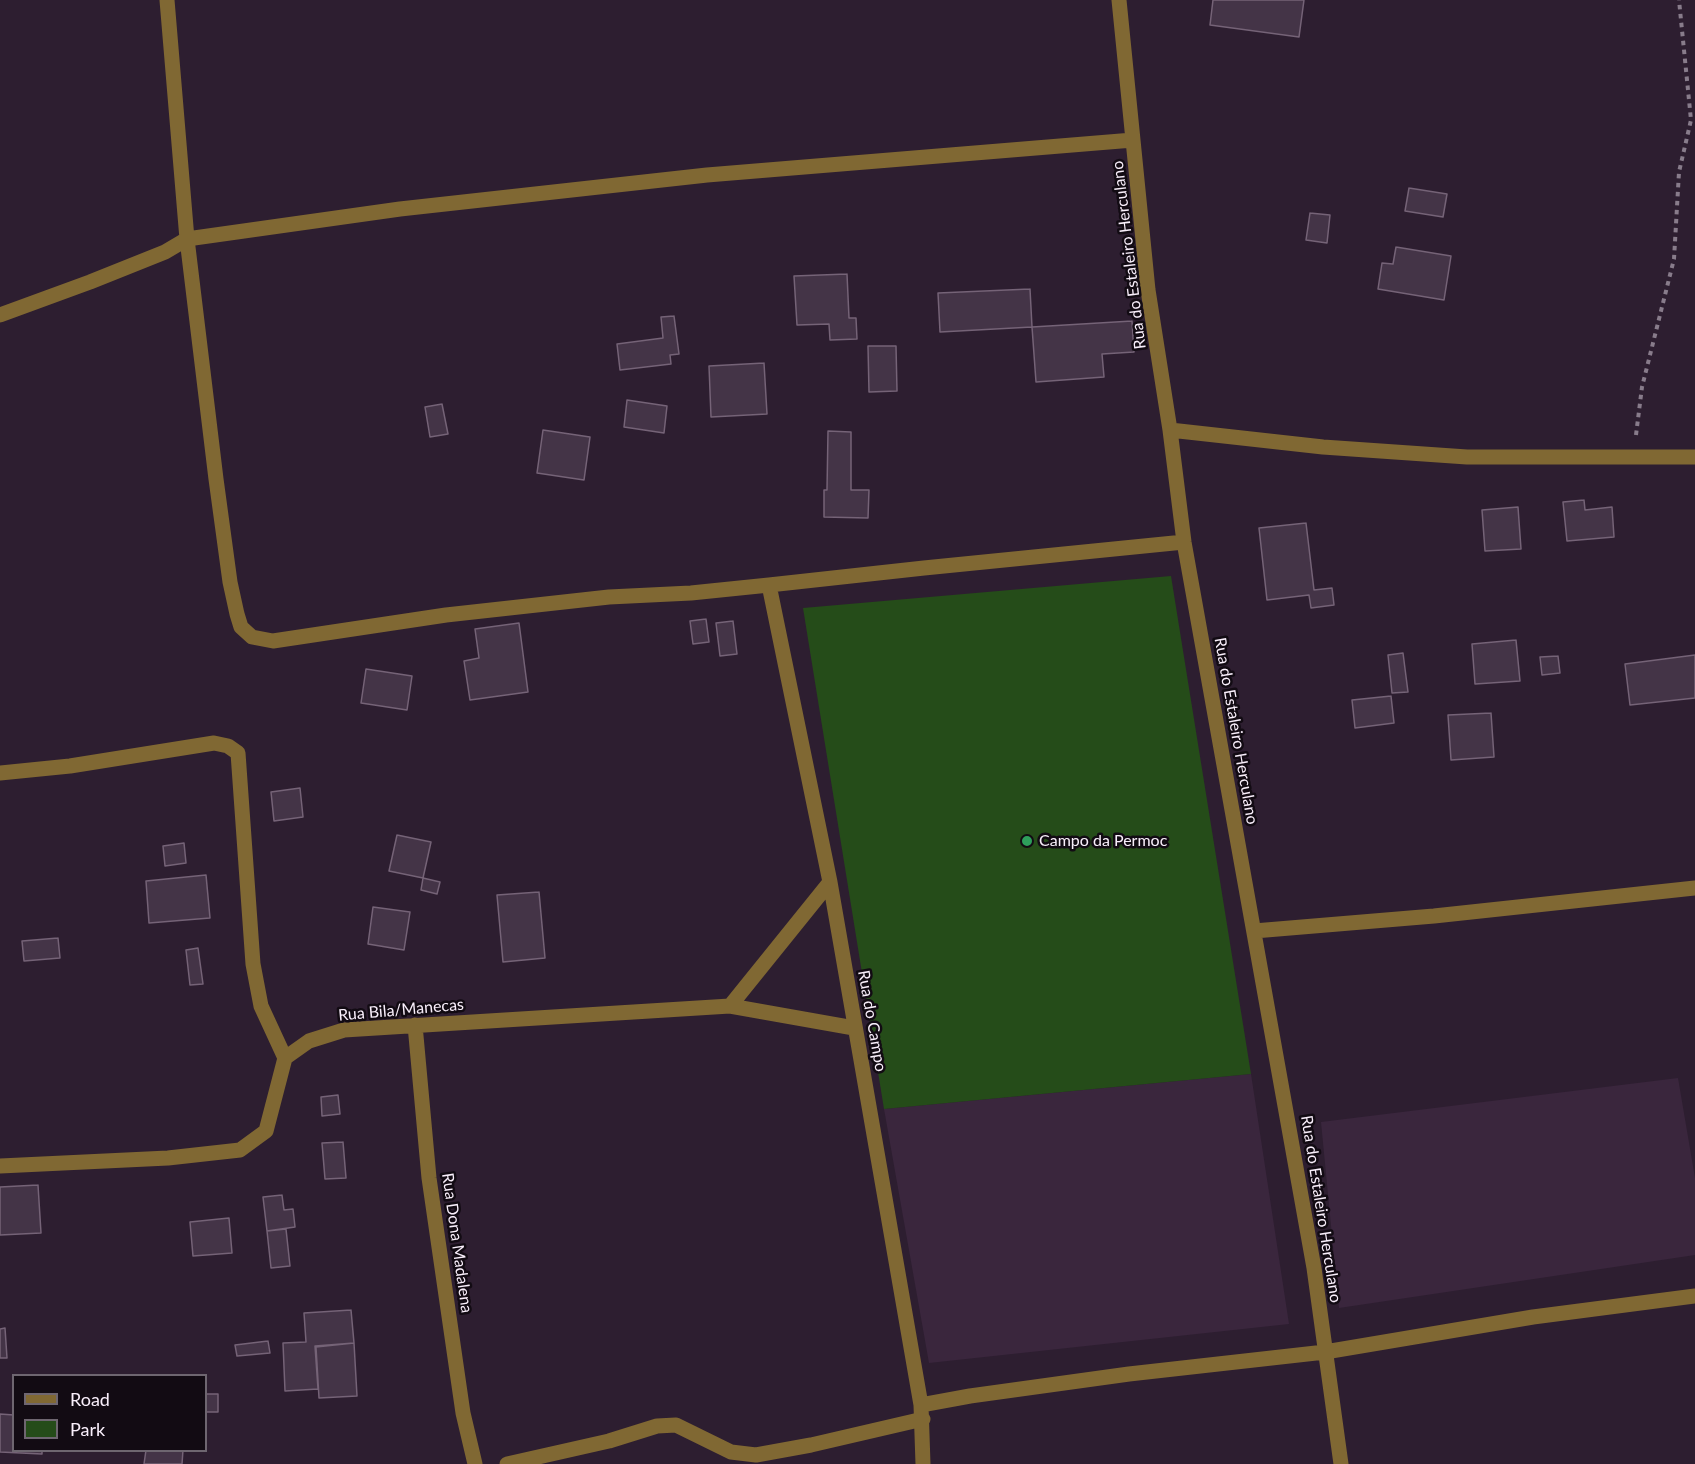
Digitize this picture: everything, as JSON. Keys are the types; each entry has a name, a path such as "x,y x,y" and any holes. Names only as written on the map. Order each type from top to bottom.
{"street":[{"path":"167,0 187,239 230,582 242,627 252,637 273,641 468,612 609,597 769,585 1184,542"},
{"name":"Rua do Estaleiro Herculano","path":"1119,0 1148,290 1170,430 1184,542 1314,1268 1341,1464"},
{"path":"0,315 155,256 187,239 400,210 706,175 1133,140"},
{"path":"1170,430 1323,447 1467,457 1695,458"},
{"name":"Rua do Campo","path":"769,585 830,882 922,1412 923,1464"},
{"path":"0,773 70,766 214,743 228,746 238,753 253,964 261,1006 285,1058 266,1131 240,1150 168,1158 0,1166"},
{"path":"730,1006 830,882"},
{"path":"1254,931 1434,916 1695,888"},
{"name":"Rua Bila/Manecas","path":"285,1058 309,1041 344,1030 730,1006 854,1028"},
{"name":"Rua Dona Madalena","path":"415,1025 429,1178 463,1413 475,1464"},
{"path":"507,1464 609,1441 657,1426 676,1425 731,1452 756,1455 811,1445 970,1396 1106,1377 1324,1352 1533,1317 1695,1296"}],"path":[{"path":"1633,457 1642,387 1674,259 1679,172 1691,120 1680,0"}],"shaded area":[{"path":"1251,1074 1289,1324 929,1363 884,1109"},
{"path":"1678,1078 1695,1178 1695,1255 1339,1308 1321,1122"}],"green space":[{"name":"Campo da Permoc","path":"1171,576 1251,1074 884,1109 803,608"}],"building":[{"path":"1213,0 1304,0 1299,37 1210,25"},
{"path":"1409,188 1447,194 1443,217 1405,211"},
{"path":"1310,213 1330,215 1327,243 1306,240"},
{"path":"1396,247 1451,256 1444,300 1378,289 1382,263 1393,264"},
{"path":"847,274 849,318 856,318 857,339 830,340 829,324 797,325 794,276"},
{"path":"1030,289 1032,327 940,332 938,293"},
{"path":"674,316 679,354 670,355 671,364 620,370 617,344 663,338 661,317"},
{"path":"1132,321 1134,352 1102,354 1104,377 1036,382 1032,327"},
{"path":"868,346 896,346 897,391 869,392"},
{"path":"764,363 767,414 711,417 709,366"},
{"path":"627,400 667,406 664,433 624,427"},
{"path":"442,404 448,434 430,437 425,407"},
{"path":"543,430 590,437 584,480 537,473"},
{"path":"828,431 851,432 851,490 869,490 868,518 824,517"},
{"path":"1584,500 1585,510 1612,507 1614,537 1567,541 1563,502"},
{"path":"1518,507 1521,549 1485,551 1482,510"},
{"path":"1306,523 1314,590 1332,588 1334,605 1311,608 1309,595 1267,600 1259,528"},
{"path":"706,619 709,642 693,644 690,621"},
{"path":"733,621 737,654 720,656 716,623"},
{"path":"519,623 528,692 470,700 464,661 479,658 475,629"},
{"path":"1516,640 1520,681 1475,684 1472,644"},
{"path":"1403,653 1408,692 1392,693 1388,655"},
{"path":"1695,655 1695,698 1630,705 1625,664"},
{"path":"1558,656 1560,673 1542,675 1540,657"},
{"path":"366,669 412,676 407,710 361,703"},
{"path":"1391,696 1394,723 1355,728 1352,700"},
{"path":"1491,713 1494,757 1451,760 1448,715"},
{"path":"300,788 303,817 274,821 271,792"},
{"path":"397,835 431,842 423,878 389,871"},
{"path":"184,843 186,863 165,866 163,846"},
{"path":"206,875 210,918 149,923 146,881"},
{"path":"423,878 440,882 437,894 421,890"},
{"path":"539,892 545,958 503,962 497,895"},
{"path":"373,907 410,912 404,950 368,944"},
{"path":"58,938 60,958 24,961 22,941"},
{"path":"198,948 203,984 190,985 186,950"},
{"path":"338,1095 340,1114 322,1116 321,1097"},
{"path":"343,1142 346,1178 325,1179 322,1143"},
{"path":"38,1185 41,1233 0,1235 0,1187"},
{"path":"282,1195 284,1210 293,1209 295,1227 267,1231 263,1197"},
{"path":"229,1218 232,1253 193,1256 190,1222"},
{"path":"286,1229 290,1266 271,1268 267,1231"},
{"path":"351,1310 354,1343 315,1346 318,1389 285,1391 283,1343 306,1342 304,1313"},
{"path":"5,1328 7,1358 0,1358 0,1329"},
{"path":"268,1341 270,1353 237,1356 235,1345"},
{"path":"354,1343 357,1396 319,1398 316,1347"},
{"path":"207,1394 218,1394 218,1412 207,1412"},
{"path":"0,1414 12,1415 12,1452 42,1452 42,1454 0,1452"},
{"path":"146,1452 183,1452 182,1464 144,1464"}],"place":[{"name":"Campo da Permoc","path":"1027,841"}]}
